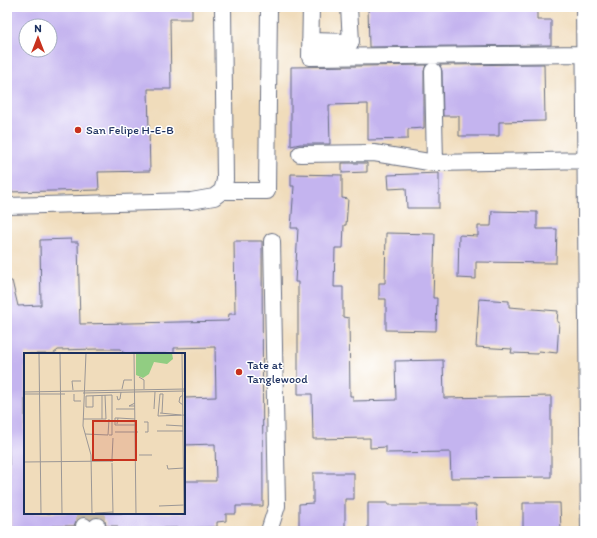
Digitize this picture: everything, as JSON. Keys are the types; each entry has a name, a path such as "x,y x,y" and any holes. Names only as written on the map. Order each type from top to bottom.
{"street":[{"path":"7,206 191,200 214,197 222,191 226,180 223,7"},
{"path":"222,191 267,191 269,7"},
{"path":"311,7 309,56 317,58 584,54"},
{"path":"310,41 351,42 349,7"},
{"path":"586,16 584,54 588,160 590,531"},
{"path":"433,71 434,163"},
{"path":"300,154 374,153 434,163 588,160"},
{"path":"269,531 277,506 272,241"}],"building":[{"name":"San Felipe H-E-B","path":"7,7 192,7 192,19 170,19 171,89 148,89 150,171 98,172 99,190 7,192"},
{"path":"368,7 537,7 537,20 551,20 551,45 369,47"},
{"path":"544,64 545,121 499,122 499,136 459,136 459,116 443,116 442,71 440,65"},
{"path":"426,65 424,71 424,128 408,129 408,139 368,140 368,104 329,105 330,144 300,144 291,146 291,67"},
{"path":"342,163 367,163 367,172 342,173"},
{"path":"439,173 439,208 407,208 406,188 389,189 388,175"},
{"path":"291,174 342,175 342,198 348,199 346,225 344,225 343,248 335,248 334,287 343,287 343,317 349,318 350,396 353,396 353,401 396,400 395,361 443,360 444,398 551,396 551,477 451,478 450,452 386,453 386,447 370,448 370,438 313,439 312,394 298,394 298,282 295,282 298,228 291,228 294,186 291,186"},
{"path":"492,211 537,212 537,229 557,229 556,263 476,262 476,279 458,278 459,235 478,236 478,226 491,226"},
{"path":"386,233 435,234 433,298 437,298 436,331 386,330 386,299 379,299 379,283 385,283"},
{"name":"Tate at Tanglewood","path":"71,239 71,242 78,242 80,324 228,321 229,314 235,314 234,241 262,241 263,506 236,506 236,514 226,514 226,521 217,522 217,527 117,529 117,526 106,526 105,521 101,518 97,517 90,519 84,517 76,521 74,526 52,526 53,530 11,530 7,390 7,281 12,281 18,306 41,305 40,240"},
{"path":"479,299 509,301 509,307 558,311 557,322 559,322 557,353 539,351 538,354 511,353 512,349 476,347"},
{"path":"313,473 354,473 354,499 345,499 345,531 299,531 299,504 313,503"},
{"path":"368,503 388,503 388,505 476,505 477,531 368,531"},
{"path":"523,503 560,503 561,531 523,531"}],"tunnel":[{"path":"84,514 84,526"},
{"path":"97,514 97,526"}],"place":[{"name":"San Felipe H-E-B","path":"78,130"},
{"name":"Tate at Tanglewood","path":"239,372"}]}
